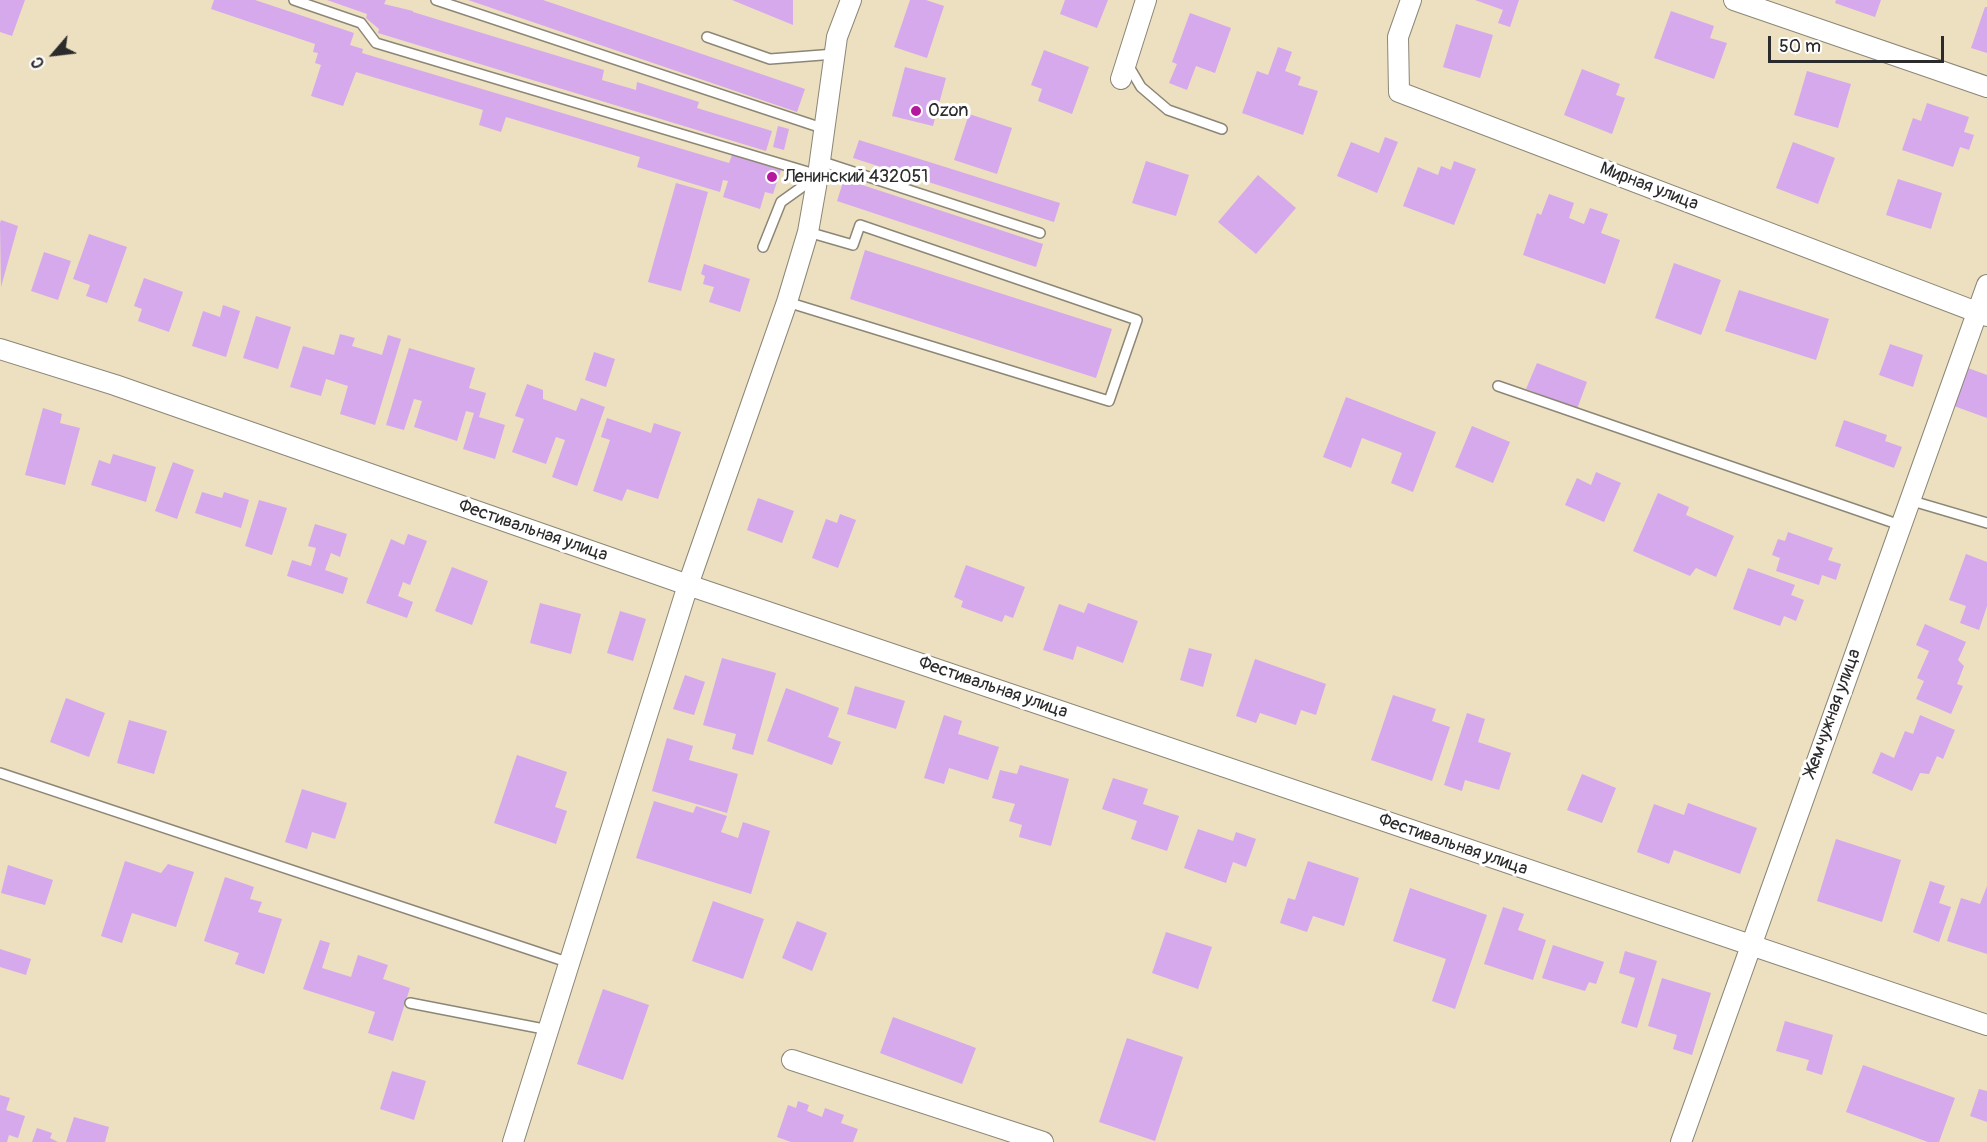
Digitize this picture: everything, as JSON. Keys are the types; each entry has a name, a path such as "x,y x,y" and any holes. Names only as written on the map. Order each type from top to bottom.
{"street":[{"path":"513,1142 688,585 787,302 807,232 825,129 837,37 851,0"},
{"path":"1124,71 1146,0"},
{"name":"Мирная улица","path":"1411,0 1398,37 1399,92 1982,314"},
{"path":"1734,0 1987,87"},
{"name":"Жемчужная улица","path":"1681,1142 1909,500 1982,314 1987,285"},
{"name":"Фестивальная улица","path":"0,349 114,385 688,585 1987,1025"},
{"path":"792,1060 1043,1142"}],"lane":[{"path":"294,0 361,22 376,43 1040,233"},
{"path":"436,0 825,129"},
{"path":"707,37 770,59 835,54"},
{"path":"1124,71 1168,110 1222,129"},
{"path":"763,247 781,202 819,168"},
{"path":"787,302 1109,401 1137,320 860,225 853,245 807,232"},
{"path":"1498,386 1900,525"},
{"path":"1909,500 1987,524"},
{"path":"0,773 570,964"},
{"path":"410,1003 549,1030"}],"building":[{"path":"0,0 25,0 12,36 0,32"},
{"path":"214,0 255,0 354,33 350,45 363,49 362,53 729,163 732,155 781,170 773,194 765,192 760,209 723,197 728,181 723,180 720,192 637,167 640,157 506,117 501,132 479,125 483,110 356,72 343,106 311,96 321,65 315,63 318,53 313,52 315,44 211,9"},
{"path":"327,0 386,0 384,4 604,70 602,80 636,90 637,82 699,102 697,108 772,131 766,151 378,33 379,29 366,18 367,14"},
{"path":"468,0 543,0 805,89 797,112"},
{"path":"732,0 793,0 793,25"},
{"path":"910,0 926,0 944,6 927,58 894,47"},
{"path":"1065,0 1108,0 1097,28 1060,14"},
{"path":"1475,0 1519,0 1510,27 1498,23 1503,10"},
{"path":"1836,0 1881,0 1875,17 1835,3"},
{"path":"1985,7 1987,7 1987,53 1971,48"},
{"path":"1671,11 1714,26 1710,38 1727,43 1714,79 1654,58"},
{"path":"1190,13 1231,28 1215,73 1196,66 1187,90 1169,83 1177,64 1172,62"},
{"path":"1456,24 1493,35 1480,78 1443,67"},
{"path":"1278,47 1292,52 1285,71 1301,77 1298,85 1318,91 1303,135 1242,113 1257,71 1268,75"},
{"path":"1044,50 1089,67 1072,114 1038,101 1042,89 1031,85"},
{"path":"905,67 946,78 933,126 892,116"},
{"path":"1582,69 1620,84 1616,95 1625,98 1612,134 1564,115"},
{"path":"1807,71 1851,84 1838,128 1794,115"},
{"path":"1927,103 1969,117 1964,132 1974,135 1969,150 1960,147 1953,167 1902,150 1913,118 1921,121"},
{"path":"969,114 1012,128 997,174 954,160"},
{"path":"778,126 789,129 784,150 773,147"},
{"path":"1385,137 1398,142 1377,193 1337,176 1351,142 1379,153"},
{"path":"859,140 1060,203 1054,222 853,158"},
{"path":"1793,142 1835,158 1818,204 1776,188"},
{"path":"1146,161 1189,175 1176,216 1132,203"},
{"path":"1454,161 1476,169 1454,225 1403,206 1418,167 1438,175 1441,166 1451,170"},
{"path":"1258,175 1296,208 1256,254 1218,222"},
{"path":"844,179 1043,244 1036,267 837,201"},
{"path":"1898,179 1942,193 1931,229 1886,215"},
{"path":"676,183 708,192 681,291 648,282"},
{"path":"1549,194 1574,203 1569,218 1584,224 1590,208 1608,214 1601,233 1620,240 1605,284 1523,255 1537,213 1541,215"},
{"path":"1,220 18,226 1,287 0,223"},
{"path":"89,234 127,247 107,303 86,296 90,285 73,279"},
{"path":"865,250 1112,329 1096,378 850,299"},
{"path":"44,252 71,261 58,300 31,291"},
{"path":"1674,263 1721,280 1701,335 1655,318"},
{"path":"704,264 750,279 740,312 709,302 714,287 703,284 705,276 701,274"},
{"path":"144,278 183,292 169,332 138,321 142,309 134,306"},
{"path":"1739,290 1829,319 1816,360 1725,331"},
{"path":"223,305 240,311 226,357 192,346 203,311 220,317"},
{"path":"256,316 291,327 278,369 243,358"},
{"path":"340,334 355,338 352,346 382,355 388,335 401,339 375,425 340,414 348,386 326,379 321,396 290,387 303,346 334,355"},
{"path":"1890,344 1923,355 1913,387 1879,375"},
{"path":"409,348 475,368 469,388 486,393 479,417 505,425 495,459 463,449 474,413 466,411 457,441 414,427 422,401 414,399 404,430 386,425"},
{"path":"594,352 615,359 606,387 585,380"},
{"path":"1537,363 1587,382 1577,409 1526,389"},
{"path":"1968,368 1987,375 1987,418 1954,406"},
{"path":"527,384 543,390 543,399 576,411 581,398 605,407 577,486 552,477 565,440 556,437 546,464 512,452 524,419 515,416"},
{"path":"1346,397 1436,432 1413,492 1391,483 1402,453 1362,438 1351,468 1323,457"},
{"path":"43,408 62,414 60,423 80,428 65,485 25,475"},
{"path":"607,418 651,433 654,423 681,432 658,499 627,489 622,501 593,491 610,440 601,437"},
{"path":"1844,420 1887,435 1885,441 1902,447 1894,468 1835,446"},
{"path":"1472,426 1510,442 1493,483 1455,467"},
{"path":"113,454 156,467 146,502 91,485 99,460 110,464"},
{"path":"173,462 194,470 177,519 155,511"},
{"path":"1596,472 1621,483 1604,522 1565,505 1577,478 1591,485"},
{"path":"202,492 222,498 224,492 249,500 241,528 195,513"},
{"path":"1658,493 1689,507 1686,515 1734,536 1716,577 1696,568 1690,576 1633,551"},
{"path":"758,498 794,511 782,543 747,530"},
{"path":"259,500 287,508 272,555 245,546"},
{"path":"840,514 856,520 838,568 812,558 826,519 837,523"},
{"path":"315,524 347,534 340,557 331,553 325,570 348,578 343,594 287,576 292,560 311,566 316,548 308,546"},
{"path":"1788,532 1833,548 1828,560 1841,564 1836,580 1822,575 1819,585 1776,571 1780,558 1772,555 1778,539 1785,541"},
{"path":"408,534 427,541 410,585 403,582 398,596 413,602 407,618 366,603 391,539 404,545"},
{"path":"1966,554 1987,562 1987,606 1979,630 1960,623 1966,606 1949,600"},
{"path":"966,565 1025,587 1013,618 1005,615 1002,622 961,607 963,601 954,597"},
{"path":"452,567 488,581 472,625 435,611"},
{"path":"1748,568 1795,585 1791,595 1804,600 1796,621 1784,616 1780,626 1733,609"},
{"path":"540,603 581,614 571,654 530,643"},
{"path":"1088,603 1138,621 1123,663 1077,646 1073,660 1043,650 1059,604 1084,613"},
{"path":"620,611 646,619 633,661 607,653"},
{"path":"1925,624 1966,642 1958,660 1964,666 1957,684 1963,686 1951,714 1916,699 1924,681 1917,678 1929,651 1916,645"},
{"path":"1189,648 1212,654 1203,687 1180,680"},
{"path":"722,658 776,673 753,755 732,749 736,734 703,725"},
{"path":"1255,659 1326,684 1316,715 1301,710 1296,725 1260,713 1256,723 1236,716"},
{"path":"685,675 705,682 694,715 673,709"},
{"path":"855,686 905,701 896,729 847,714"},
{"path":"786,688 839,708 828,737 841,742 832,765 767,741"},
{"path":"1393,695 1436,709 1432,721 1450,727 1432,781 1371,760"},
{"path":"66,698 105,713 89,757 50,742"},
{"path":"1467,713 1485,719 1478,742 1511,753 1499,790 1465,780 1462,791 1444,785"},
{"path":"944,715 962,721 958,734 999,747 988,780 949,768 944,784 924,778"},
{"path":"1920,715 1955,730 1943,759 1937,756 1929,774 1920,773 1912,791 1872,773 1881,752 1894,758 1905,731 1913,734"},
{"path":"129,720 167,731 154,774 117,763"},
{"path":"667,738 693,746 689,760 738,774 727,813 652,791"},
{"path":"517,755 567,772 555,807 567,811 556,844 494,823"},
{"path":"1020,765 1069,779 1051,846 1019,837 1022,825 1009,821 1015,804 992,798 1000,770 1017,774"},
{"path":"1582,774 1616,788 1602,823 1567,810"},
{"path":"1113,778 1148,789 1143,804 1179,816 1167,851 1131,839 1137,821 1102,809"},
{"path":"302,789 347,803 335,839 312,832 307,849 285,842"},
{"path":"654,801 693,813 696,806 727,816 721,832 738,838 743,822 770,831 751,894 636,858"},
{"path":"1688,803 1757,828 1740,874 1674,850 1669,864 1637,852 1654,804 1684,815"},
{"path":"1198,829 1233,841 1236,832 1256,839 1246,867 1233,862 1226,883 1184,868"},
{"path":"1836,839 1901,860 1882,922 1817,901"},
{"path":"125,861 161,873 168,864 194,872 176,927 132,913 122,943 101,936"},
{"path":"1308,861 1359,878 1344,926 1313,916 1307,932 1280,923 1288,898 1295,900"},
{"path":"8,865 53,880 45,905 1,893"},
{"path":"225,877 254,887 250,899 262,902 258,912 282,919 264,974 235,964 239,953 204,941"},
{"path":"1930,881 1945,886 1939,903 1951,907 1939,942 1913,932"},
{"path":"1987,886 1987,954 1947,941 1961,898 1980,904"},
{"path":"1410,888 1487,915 1455,1009 1432,1001 1446,959 1393,941"},
{"path":"713,901 764,919 743,979 692,961"},
{"path":"1503,907 1524,914 1518,930 1546,940 1533,980 1484,964"},
{"path":"797,921 827,933 812,971 782,958"},
{"path":"1166,932 1212,947 1198,989 1152,973"},
{"path":"320,940 330,943 322,968 351,977 358,955 388,965 383,979 410,988 393,1041 368,1033 375,1012 303,989"},
{"path":"1553,945 1604,962 1596,984 1589,982 1585,991 1542,978"},
{"path":"0,949 31,959 26,975 0,967"},
{"path":"1625,951 1657,961 1637,1028 1621,1023 1635,978 1619,973"},
{"path":"1662,978 1711,993 1692,1055 1673,1049 1677,1035 1648,1026"},
{"path":"603,989 649,1005 623,1080 577,1064"},
{"path":"893,1017 976,1048 962,1084 880,1053"},
{"path":"1785,1021 1833,1035 1822,1075 1806,1070 1809,1060 1776,1051"},
{"path":"1127,1038 1183,1057 1155,1141 1099,1122"},
{"path":"1863,1065 1955,1098 1939,1142 1928,1142 1846,1112"},
{"path":"392,1071 426,1081 414,1120 380,1109"},
{"path":"1979,1089 1987,1091 1987,1122 1970,1116"},
{"path":"0,1095 10,1098 6,1110 25,1116 18,1138 9,1135 7,1142 0,1142"},
{"path":"798,1101 809,1105 807,1111 822,1117 825,1108 844,1115 841,1123 858,1129 853,1142 791,1142 777,1137 788,1105 796,1108"},
{"path":"74,1117 109,1127 105,1142 66,1142"},
{"path":"37,1128 52,1133 50,1138 58,1142 32,1142"}],"place":[{"name":"Ozon","path":"916,111"},
{"name":"Ленинский 432051","path":"772,177"}]}
